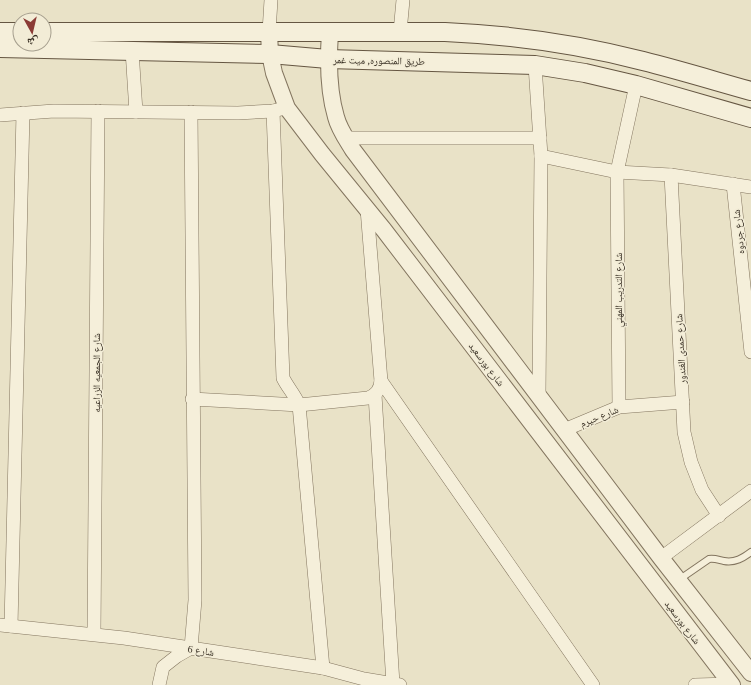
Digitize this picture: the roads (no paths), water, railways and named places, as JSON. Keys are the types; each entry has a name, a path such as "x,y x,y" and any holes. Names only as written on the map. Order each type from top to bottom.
{"main road":[{"path":"0,32 12,32"},
{"path":"52,32 400,32 489,34 588,48 643,61 751,92"},
{"name":"طريق المنصوره, ميت غمر","path":"0,48 270,54 328,59 535,66 585,73 636,85 751,118"}],"street":[{"path":"269,32 271,0"},
{"path":"400,32 403,0"},
{"name":"شارع بورسعيد","path":"269,32 270,54 280,91 280,109 318,148 367,208 732,685"},
{"path":"330,33 328,59 332,98 336,117 345,138 661,558 751,673"},
{"path":"132,50 136,112"},
{"path":"535,66 541,156 539,396"},
{"name":"شارع التدريب المهني","path":"619,407 618,172 636,85"},
{"path":"0,115 54,111 191,112 238,114 280,109 283,378 299,405 323,668"},
{"name":"شارع الجمعيه الزراعيه","path":"94,634 98,112"},
{"path":"160,685 163,666 191,648 195,600 192,400 191,112"},
{"path":"6,626 23,114"},
{"path":"345,138 540,138"},
{"path":"541,156 618,172 671,175 751,188"},
{"name":"شارع حمدى الغندور","path":"671,175 684,432 691,462 702,490 719,516"},
{"name":"شارع جردوه","path":"733,184 751,352"},
{"path":"367,208 381,381 380,387 375,396 396,684"},
{"path":"384,230 402,215"},
{"path":"381,381 593,685"},
{"path":"192,400 299,405 375,396"},
{"name":"شارع حيرم","path":"564,430 619,407 683,402"},
{"path":"661,558 751,491"},
{"name":"شارع 6","path":"6,626 94,634 191,648 323,668 364,682 396,684"},
{"path":"695,685 732,685"}],"lane":[{"path":"678,580 708,558 730,562 736,561 751,552"}]}
